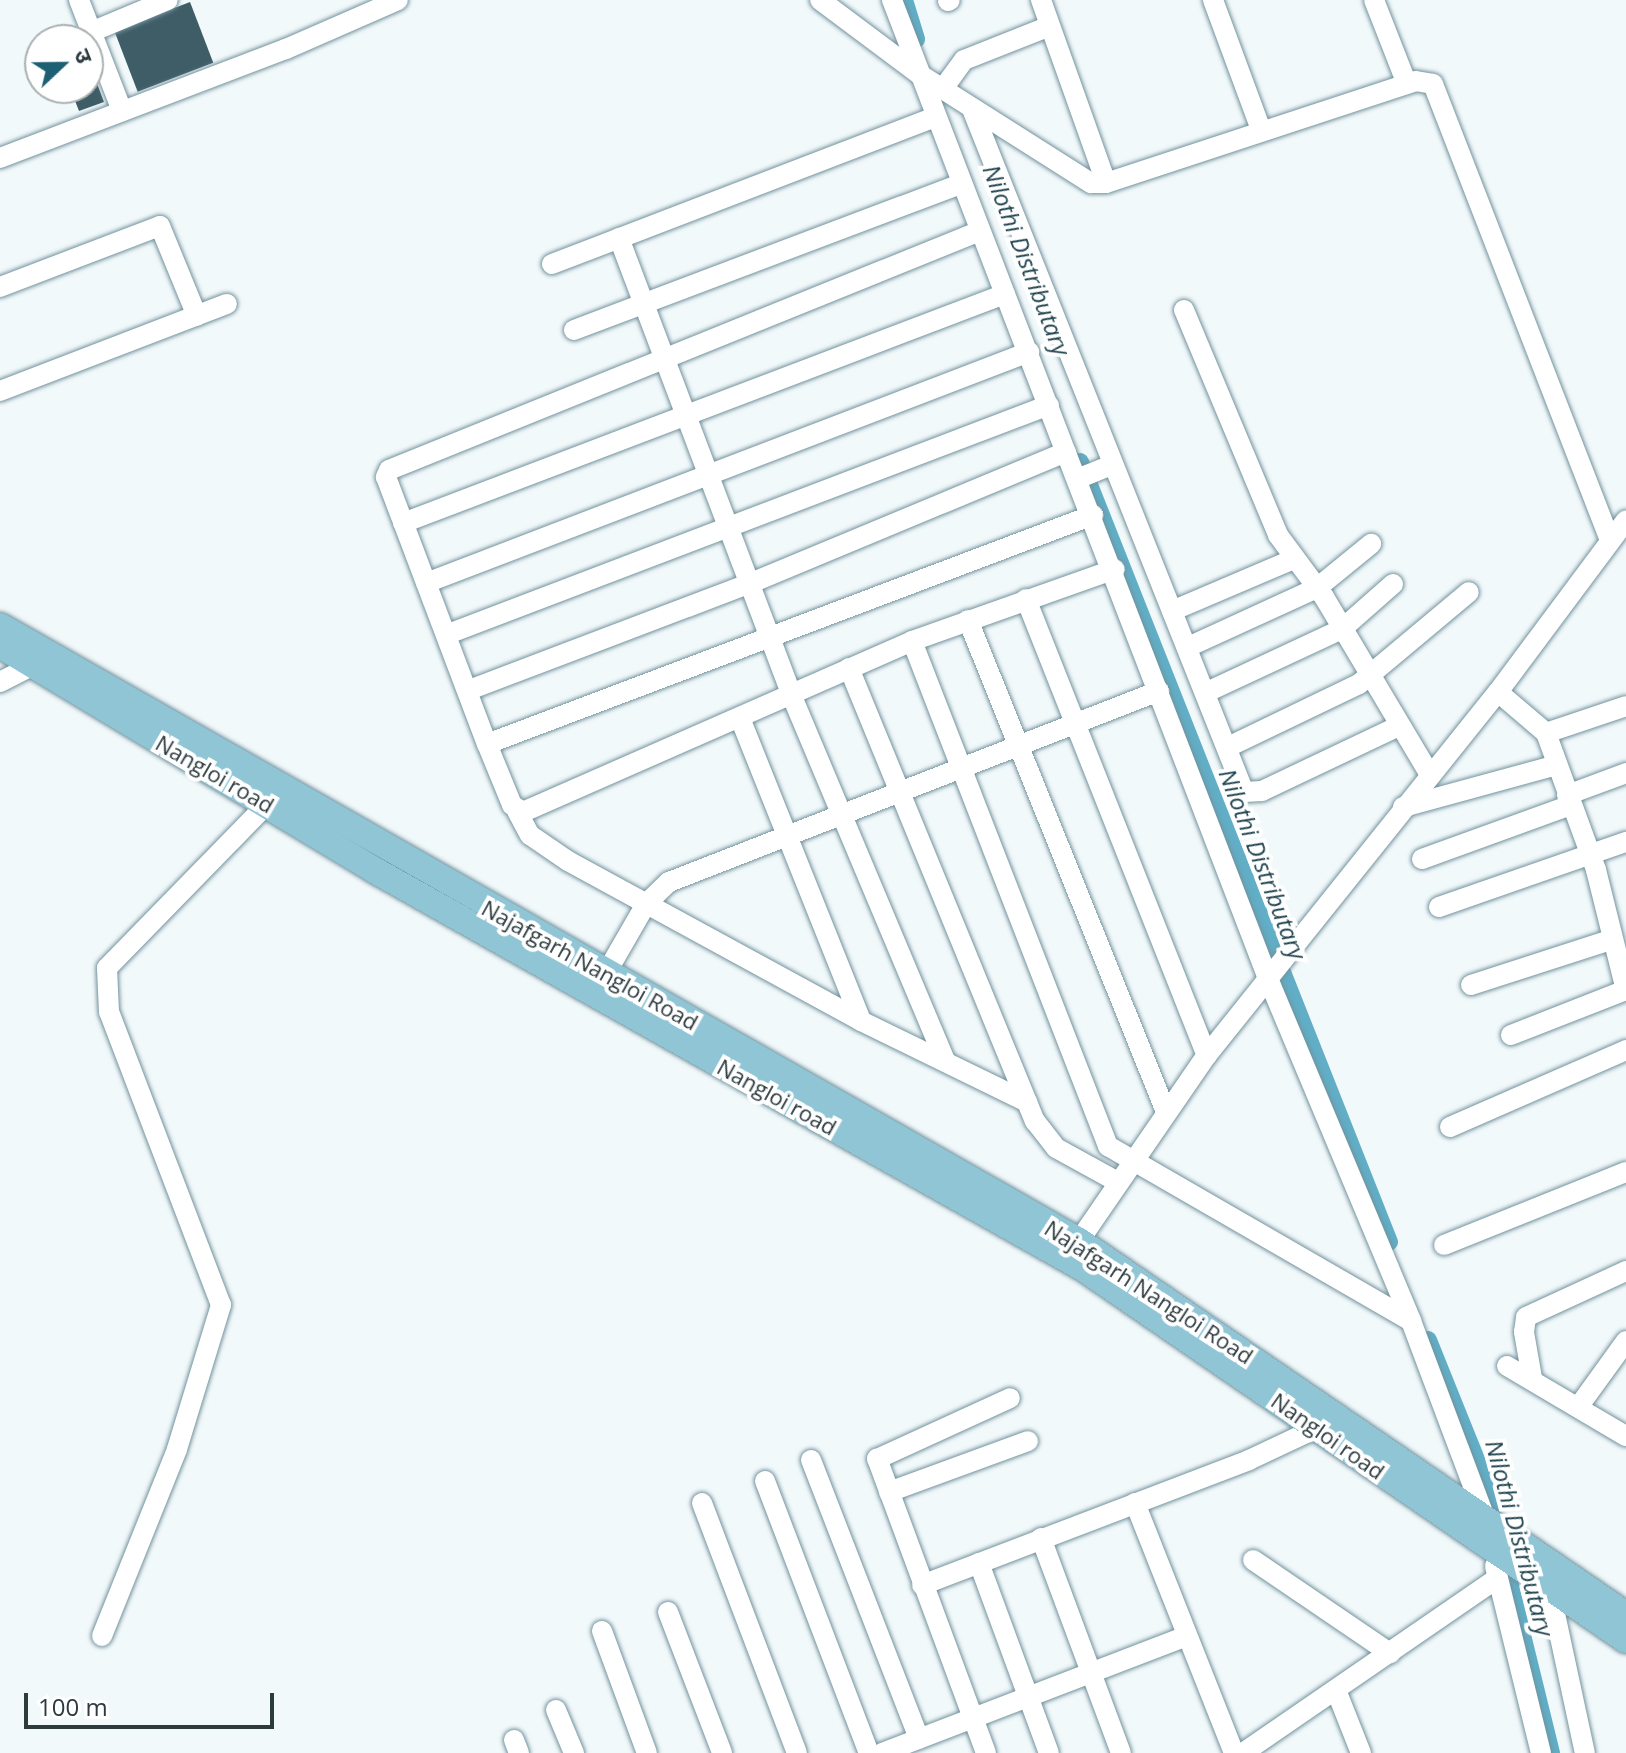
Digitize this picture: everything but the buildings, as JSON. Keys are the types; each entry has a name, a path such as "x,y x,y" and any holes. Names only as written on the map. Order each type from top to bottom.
{"main road":[{"name":"Najafgarh Nangloi Road","path":"0,626 38,657 600,984 1079,1241 1110,1274 1494,1543"},
{"name":"Nangloi road","path":"0,645 38,657 267,804 600,984 1110,1274 1317,1428 1494,1543 1626,1615"},
{"path":"1541,1570 1626,1640"}],"street":[{"path":"79,0 88,24"},
{"path":"104,27 168,0"},
{"path":"1,155 122,111 398,0"},
{"path":"820,0 919,75 1084,181 1106,183 1261,130 1423,80 1437,90 1609,537"},
{"path":"892,0 1066,452 1081,477 1268,976 1411,1321 1494,1543 1541,1753"},
{"path":"1041,0 1106,183"},
{"path":"1213,0 1261,130"},
{"path":"1374,0 1407,84"},
{"path":"941,89 964,60 1050,26"},
{"path":"104,65 122,111"},
{"path":"972,109 1109,466 1207,692 1240,785 1252,795 1399,726"},
{"path":"552,264 935,117"},
{"path":"574,330 962,183"},
{"path":"0,287 160,226 197,316"},
{"path":"980,231 393,468 386,477 448,634 487,744 517,811 538,843 861,1021 1027,1102"},
{"path":"619,238 791,694 844,813 945,1061"},
{"path":"403,523 1005,294"},
{"path":"0,391 227,304"},
{"path":"1184,310 1274,526 1317,588 1430,775"},
{"path":"426,583 1029,352"},
{"path":"448,634 1049,405"},
{"path":"469,690 751,583 1066,452"},
{"path":"1081,477 1109,466"},
{"path":"487,744 1093,515"},
{"path":"1079,1241 1116,1181 1207,1055 1498,692 1605,550 1609,537 1626,520"},
{"path":"1188,647 1317,588 1371,544"},
{"path":"1172,611 1294,559"},
{"path":"517,811 530,810 912,641 1115,569"},
{"path":"1207,692 1342,629 1393,584"},
{"path":"1228,747 1369,676 1469,592"},
{"path":"1026,599 1072,724 1207,1055"},
{"path":"968,620 1166,1112"},
{"path":"912,641 1106,1141 1131,1160 1411,1321"},
{"path":"0,682 38,657"},
{"path":"849,668 1043,1135 1056,1148 1116,1181"},
{"path":"600,984 646,904 669,882 1159,691"},
{"path":"1498,692 1546,733 1591,856 1608,930 1624,980 1511,1035"},
{"path":"1546,733 1626,706"},
{"path":"740,718 861,1021"},
{"path":"1403,807 1557,765"},
{"path":"1422,859 1569,800 1626,773"},
{"path":"102,1636 177,1449 221,1305 109,1012 107,968 267,804"},
{"path":"1439,907 1626,842"},
{"path":"1471,985 1608,930 1626,912"},
{"path":"1450,1127 1626,1050"},
{"path":"1444,1245 1626,1172"},
{"path":"1532,1378 1526,1317 1626,1271"},
{"path":"1579,1406 1626,1341"},
{"path":"1507,1366 1626,1435"},
{"path":"986,1753 877,1462 880,1455 1010,1398"},
{"path":"922,1585 1135,1503 1317,1428"},
{"path":"889,1492 1028,1441"},
{"path":"811,1460 919,1739"},
{"path":"765,1481 869,1753"},
{"path":"702,1503 797,1753"},
{"path":"1135,1503 1184,1637 1234,1753"},
{"path":"1041,1538 1121,1753"},
{"path":"1243,1753 1390,1653 1494,1543"},
{"path":"1253,1560 1390,1653"},
{"path":"979,1563 1049,1753"},
{"path":"1541,1570 1585,1753"},
{"path":"668,1612 722,1753"},
{"path":"602,1631 647,1753"},
{"path":"882,1753 1184,1637"},
{"path":"1336,1690 1361,1753"},
{"path":"556,1710 574,1753"}],"waterway":[{"name":"Nilothi Distributary","path":"904,0 916,39"},
{"name":"Nilothi Distributary","path":"1080,462 1389,1242"},
{"name":"Nilothi Distributary","path":"1428,1340 1481,1472 1493,1518"},
{"name":"Nilothi Distributary","path":"1509,1582 1551,1753"}]}
